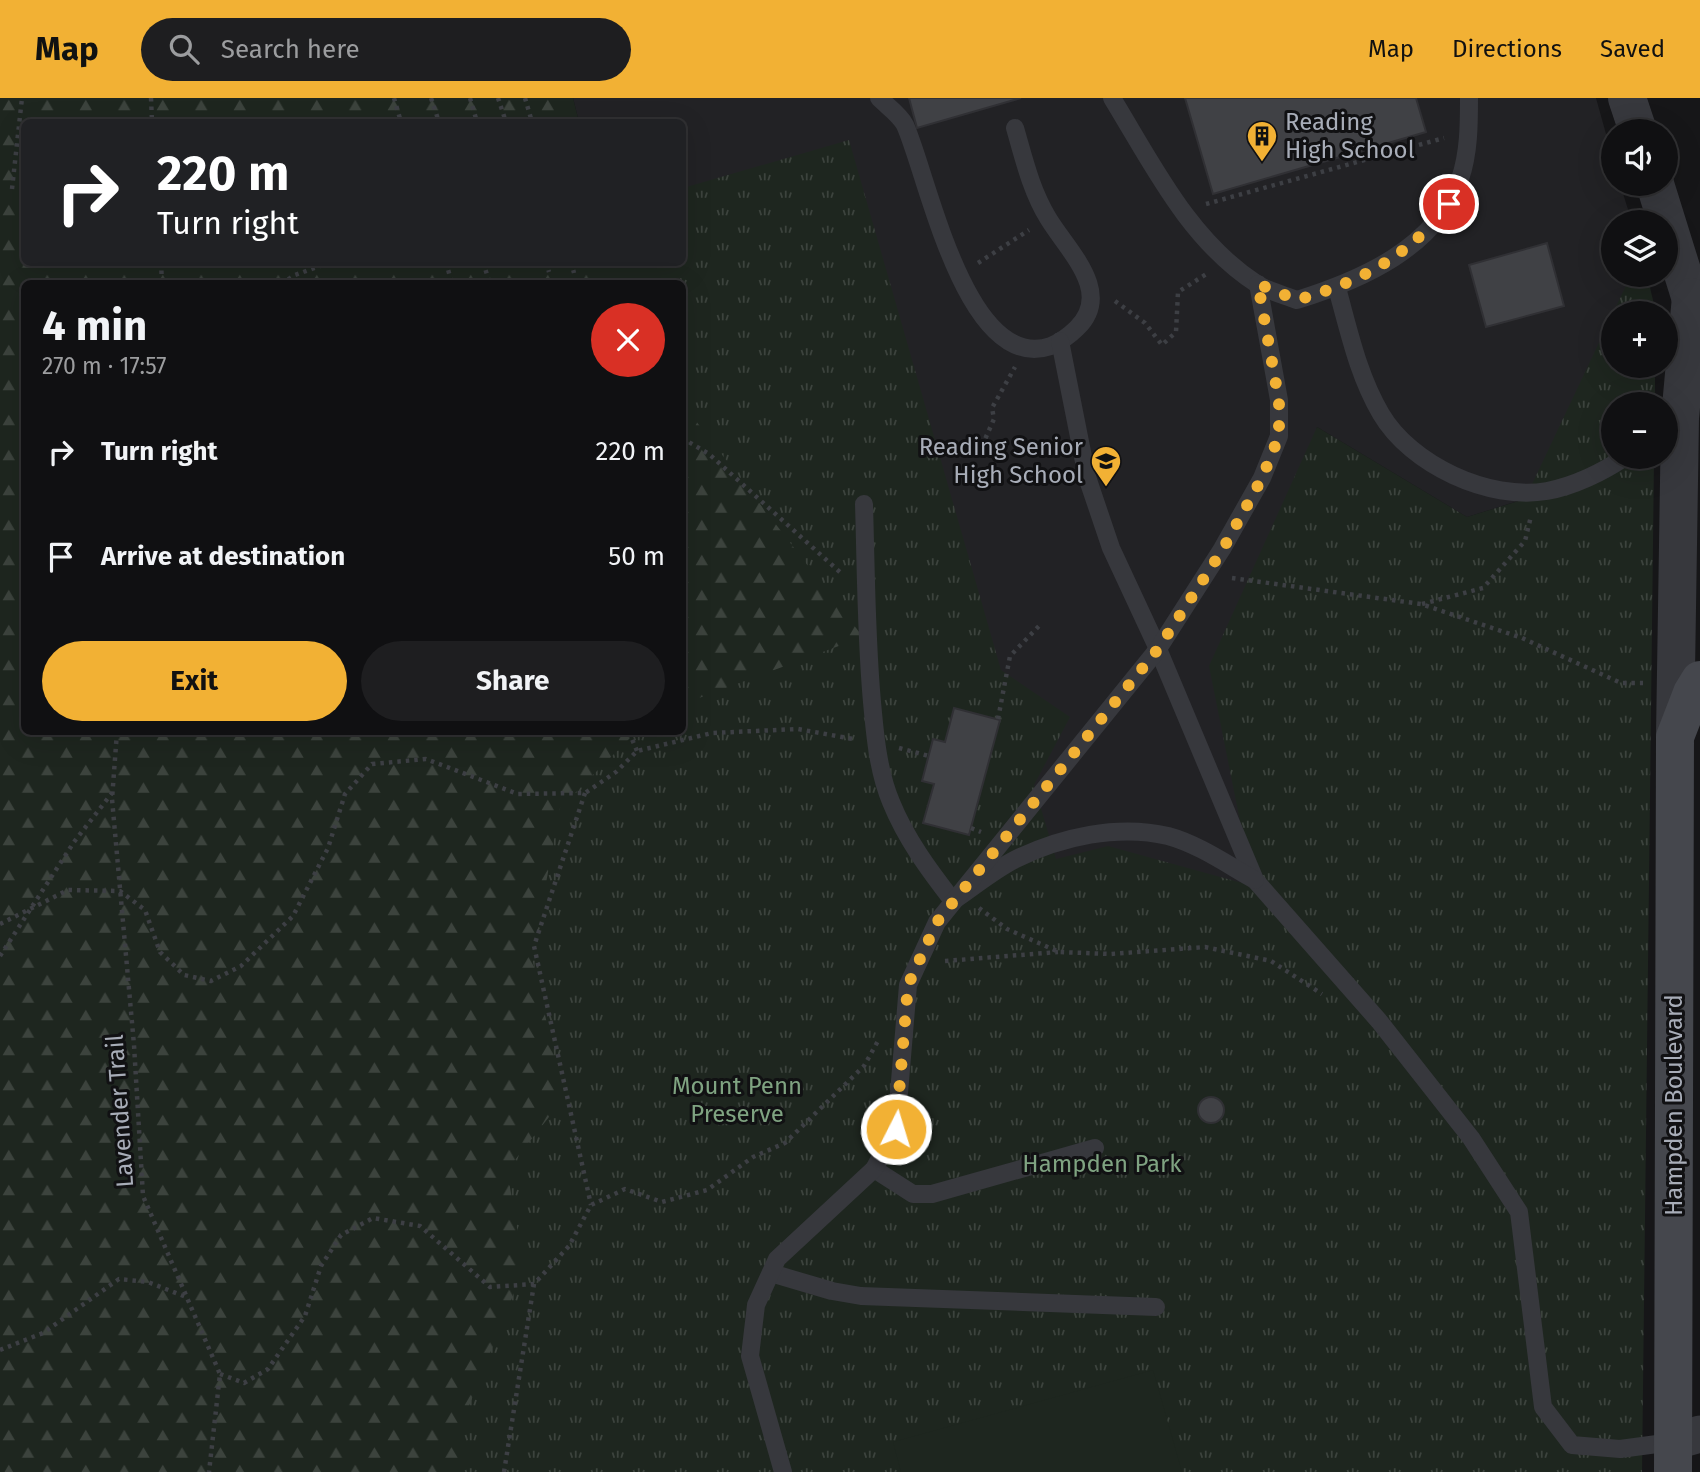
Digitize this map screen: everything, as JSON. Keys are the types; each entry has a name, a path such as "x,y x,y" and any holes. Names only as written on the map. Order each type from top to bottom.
{"main road":[{"name":"Hampden Boulevard","path":"1682,1449 1675,737 1692,693 1688,681"}],"street":[{"path":"1627,98 1634,119"},
{"path":"1659,196 1697,301"},
{"name":"Hampden Boulevard","path":"1678,398 1697,301"},
{"name":"Hampden Boulevard","path":"1676,469 1688,681"}],"lane":[{"path":"879,98 904,122 939,230 969,294 995,331 1022,348 1050,346 1085,320 1093,301 1083,268 1048,218 1030,180 1015,128"},
{"path":"1112,98 1181,211 1207,243 1258,284 1297,300 1367,276 1429,229 1449,204 1461,177 1469,131 1469,98"},
{"path":"783,1472 751,1356 756,1305 777,1259 874,1168 896,1129 908,985 937,922 1158,649 1206,575 1262,478 1279,436 1279,401 1258,284"},
{"path":"1337,288 1360,369 1382,416 1414,450 1442,471 1476,485 1511,491 1537,491 1582,480 1603,469"},
{"path":"1060,341 1087,477 1111,548 1158,649 1255,880 1388,1031 1471,1138 1519,1212 1543,1407 1572,1445 1620,1449 1682,1449"},
{"path":"864,504 866,596 876,743 890,800 901,824 929,870 958,898"},
{"path":"958,898 1014,860 1051,844 1092,834 1131,832 1169,837 1255,880"},
{"path":"874,1168 913,1194 932,1194 1095,1148"},
{"path":"771,1273 832,1292 860,1296 1156,1307"}],"path":[{"path":"12,189 22,98"},
{"path":"151,98 152,119"},
{"path":"394,98 400,119"},
{"path":"431,98 438,119"},
{"path":"470,98 476,119"},
{"path":"498,98 505,119"},
{"path":"525,98 530,119"},
{"path":"1181,211 1469,131"},
{"path":"975,265 1003,246"},
{"path":"287,280 320,266"},
{"path":"547,266 549,272"},
{"path":"572,266 574,273"},
{"path":"1114,301 1144,323 1162,345 1176,332 1178,292 1194,282"},
{"path":"982,446 994,419 992,408 1012,374"},
{"path":"686,440 709,454 866,596"},
{"path":"1422,604 1483,588 1525,541 1537,491"},
{"path":"1206,575 1422,604 1522,638 1621,683 1688,681"},
{"path":"998,719 1010,656 1040,626"},
{"path":"0,924 68,890 120,891 145,910 160,952 184,975 211,981 240,965 293,916 328,848 345,794 372,764 426,759 518,794 585,793 616,772 637,751 712,733 798,729 876,743"},
{"name":"Lavender Trail","path":"117,735 113,792 143,1196 220,1374 209,1472"},
{"path":"630,735 637,751"},
{"path":"0,956 74,842 113,792"},
{"path":"585,793 534,946 591,1205"},
{"path":"958,898 1007,929 1059,952"},
{"path":"917,964 1059,952 1110,954 1205,947 1271,961 1322,995"},
{"path":"503,1472 534,1284 569,1247 591,1205 625,1189 662,1202 707,1190 753,1157 785,1143 864,1066 883,1031"},
{"path":"220,1374 244,1383 268,1369 305,1316 321,1266 341,1235 373,1218 420,1226 490,1287 534,1284"},
{"path":"0,1350 43,1332 120,1279 148,1282 187,1297"}],"shaded area":[{"name":"Reading Senior High School","path":"573,98 1596,98 1602,119 1601,196 1624,196 1628,210 1601,210 1601,287 1637,287 1624,301 1601,301 1601,378 1614,378 1614,392 1601,392 1601,469 1621,469 1467,517 1317,427 1254,886 985,877 971,650 686,289 686,280 682,280 682,266 686,266 686,119 578,119"}],"green space":[{"path":"0,98 573,98 578,119 21,119 21,266 615,266 618,280 21,280 21,735 633,735 560,808 532,958 564,1098 507,1170 524,1268 455,1441 461,1472 0,1472"},
{"name":"Mount Penn Preserve","path":"849,140 1001,670 1070,717 1034,785 1056,859 1108,846 1253,886 1209,666 1317,427 1467,517 1525,499 1601,338 1601,378 1655,378 1655,392 1601,392 1601,469 1654,469 1642,1472 0,1472 0,271 21,282 21,735 686,735 686,280 501,280 503,266 686,266 686,187"},
{"name":"Mount Penn Preserve","path":"1625,287 1650,287 1653,301 1619,301"},
{"path":"686,408 863,637 686,703"},
{"path":"1153,1370 1182,1472 901,1472 893,1442"}],"building":[{"path":"909,98 1021,98 917,128"},
{"name":"Reading High School","path":"1185,98 1416,98 1426,132 1213,194"},
{"path":"1547,243 1564,306 1486,327 1469,265"},
{"path":"954,708 1000,720 969,835 923,823 934,784 922,781 933,739 945,742"},
{"path":"1211,1097 1220,1101 1224,1110 1220,1119 1211,1123 1202,1119 1198,1110 1202,1101"}],"place":[{"name":"Reading High School","path":"1262,163"},
{"name":"Reading Senior High School","path":"1106,488"}],"route":[{"path":"896,1129 908,985 937,922 1158,649 1223,549 1262,478 1279,436 1279,401 1258,284 1297,300 1367,276 1429,229 1449,204"}],"park label":[{"name":"Hampden Park","path":"1102,1164"}]}
